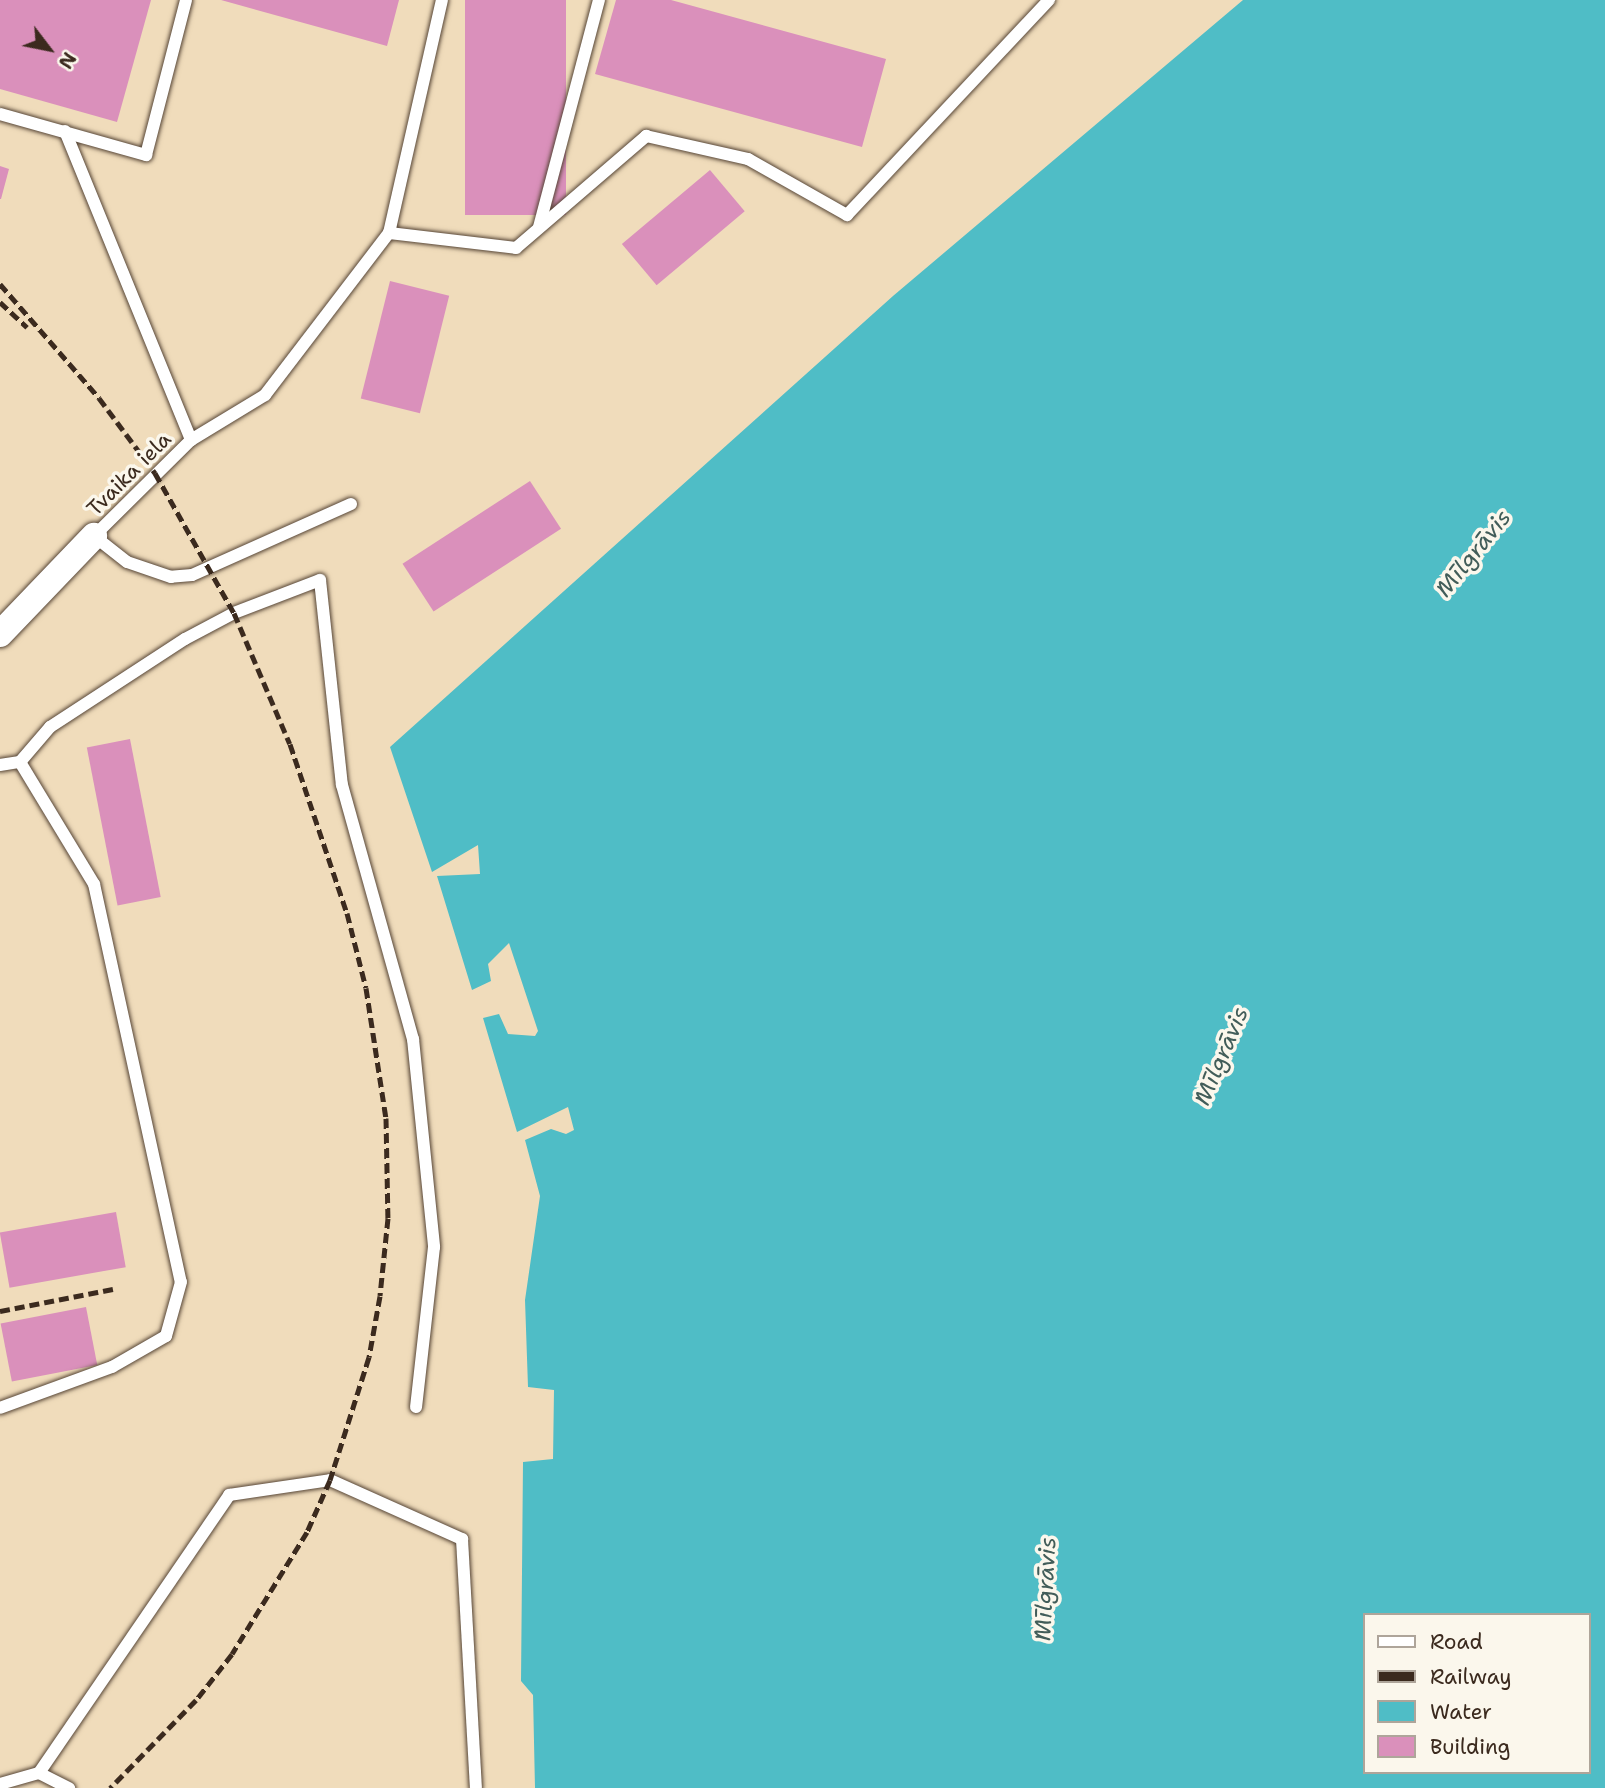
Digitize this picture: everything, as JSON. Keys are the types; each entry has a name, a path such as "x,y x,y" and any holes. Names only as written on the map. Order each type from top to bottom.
{"street":[{"path":"0,634 94,536"}],"lane":[{"path":"0,114 146,155 186,0"},
{"path":"442,0 389,233 516,247 646,136 748,159 847,215 1049,0"},
{"path":"539,228 599,0"},
{"path":"65,131 191,440"},
{"name":"Tvaika iela","path":"94,536 191,440 265,395 389,233"},
{"path":"94,536 127,562 171,577 192,575 351,504"},
{"path":"0,765 20,762 50,727 185,639 234,613 320,580 342,785 413,1039 434,1247 416,1407"},
{"path":"0,1408 112,1367 166,1336 181,1282 94,884 20,762"},
{"path":"0,1784 39,1773 229,1495 330,1480 462,1539 476,1788"},
{"path":"39,1773 69,1788"}],"water":[{"name":"Mīlgrāvis","path":"1243,0 1605,0 1605,1788 535,1788 533,1695 521,1681 523,1462 553,1459 554,1390 528,1387 525,1300 540,1196 525,1140 551,1129 566,1134 574,1130 568,1107 517,1132 483,1018 499,1014 508,1034 535,1036 538,1031 509,943 488,964 491,981 472,990 437,876 480,874 478,845 432,872 390,747 893,296"}],"building":[{"path":"0,0 151,0 117,122 0,89"},
{"path":"221,0 399,0 387,46"},
{"path":"465,0 566,0 566,215 465,215"},
{"path":"616,0 671,0 886,59 862,147 595,74"},
{"path":"0,166 9,169 1,199 0,199"},
{"path":"710,170 745,211 657,285 622,244"},
{"path":"390,281 449,296 420,413 361,398"},
{"path":"530,481 561,529 434,612 403,564"},
{"path":"130,739 161,897 118,905 87,747"},
{"path":"116,1212 126,1267 10,1288 0,1232"},
{"path":"86,1307 97,1365 12,1382 1,1324"}],"railway":[{"path":"0,284 99,398 155,473 234,613 290,744 347,913 366,988 386,1118 388,1218 380,1296 369,1357 330,1480 307,1532 232,1654 196,1700 110,1788"},
{"path":"0,302 27,327"},
{"path":"0,1311 113,1289"}]}
